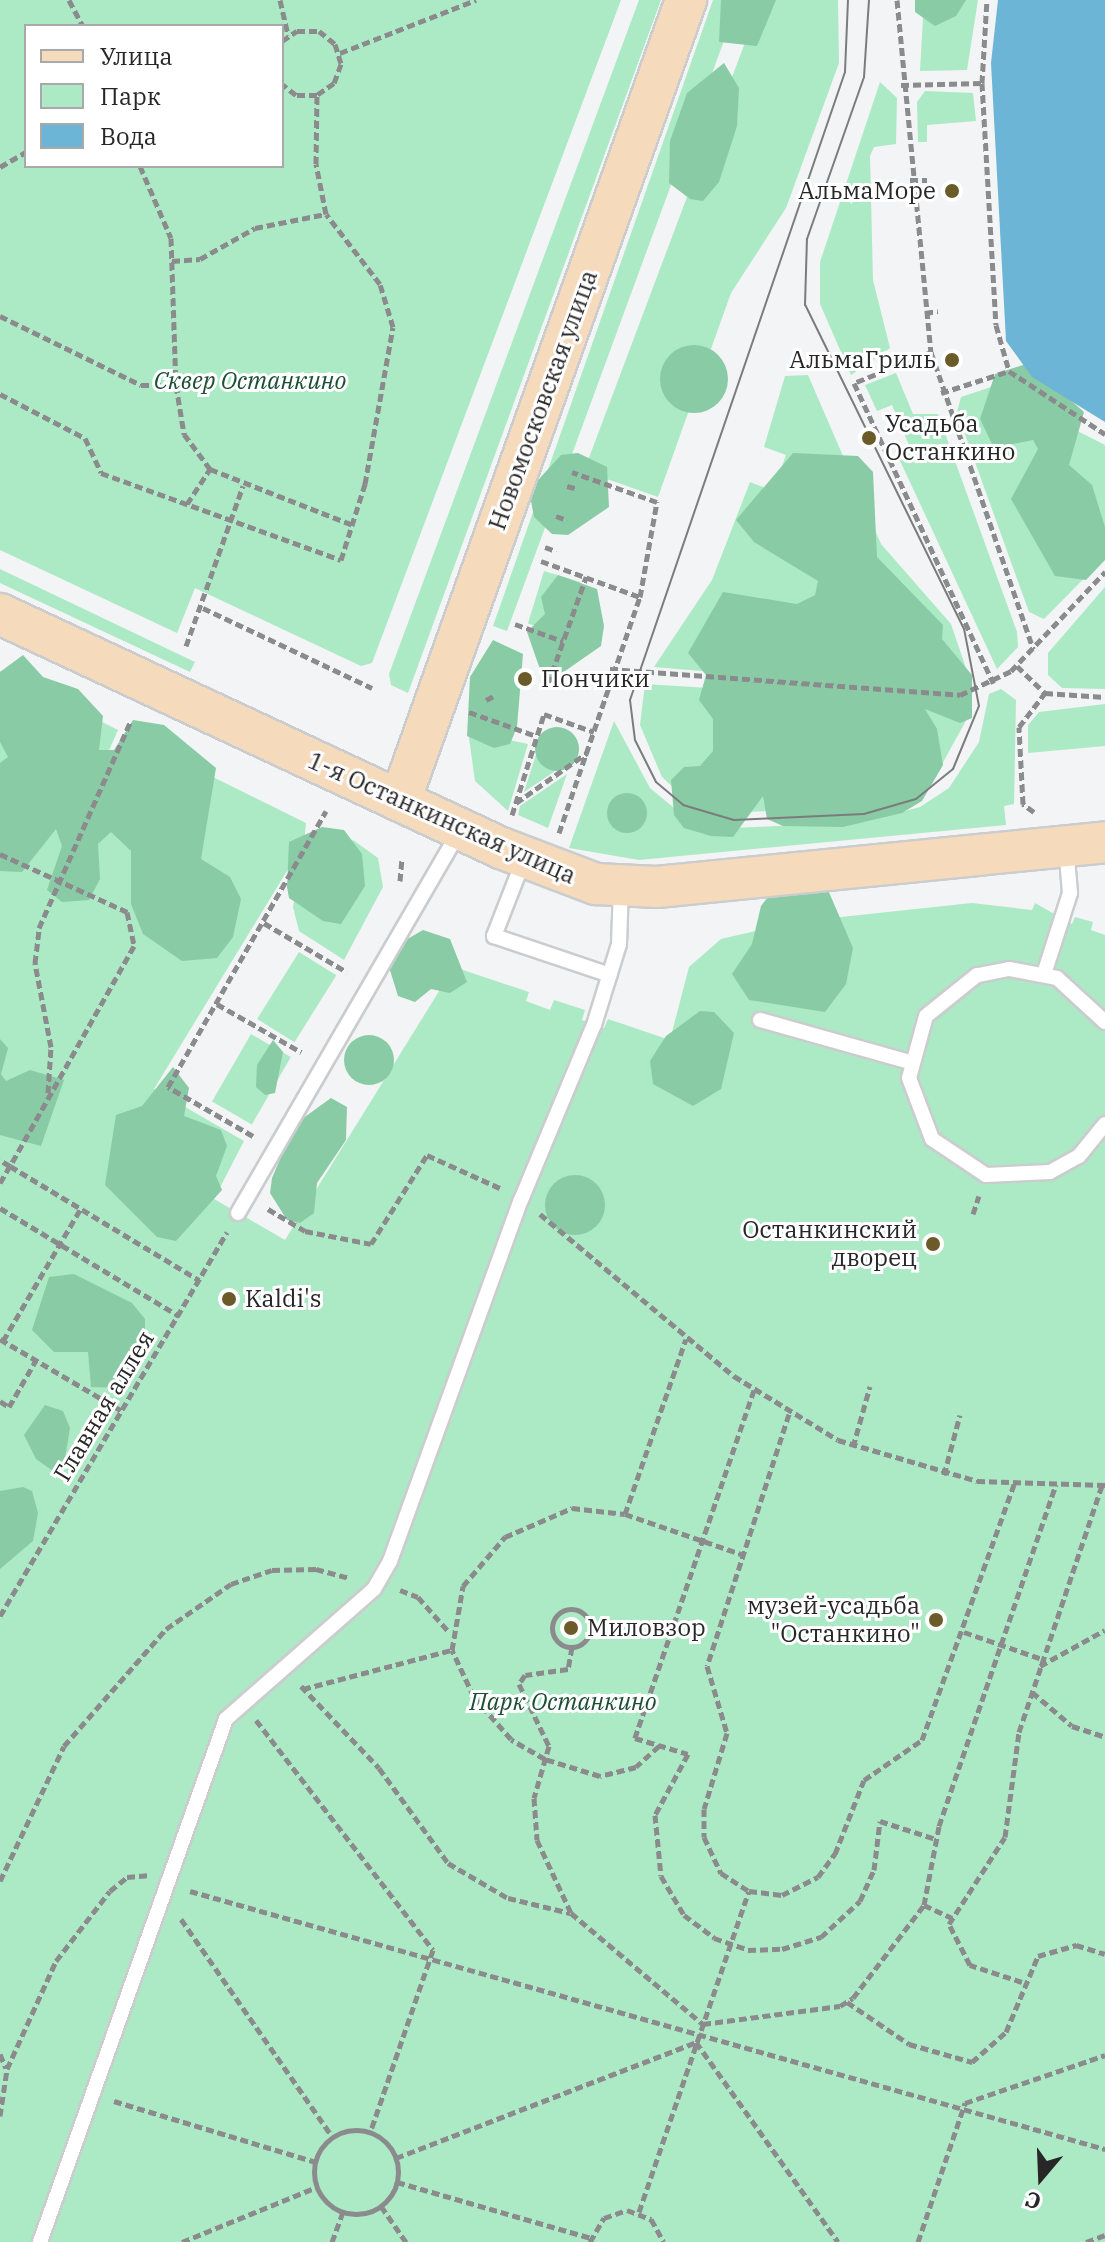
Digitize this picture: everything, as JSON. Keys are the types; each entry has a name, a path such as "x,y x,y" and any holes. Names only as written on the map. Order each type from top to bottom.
{"street":[{"name":"Новомосковская улица","path":"400,801 686,0"},
{"name":"1-я Останкинская улица","path":"0,614 524,858 621,887 1086,844"}],"lane":[{"path":"238,1213 460,829"},
{"path":"1044,974 1086,844"},
{"path":"524,858 494,936 610,975"},
{"path":"40,2242 226,1719 377,1585 521,1200 610,975 621,887"},
{"path":"1105,1022 1071,986 1044,974 1009,969 962,983 926,1016 909,1062 922,1125 943,1151 986,1175 1050,1172 1079,1156 1105,1124"},
{"path":"760,1020 909,1062"}],"path":[{"path":"69,0 82,24"},
{"path":"280,0 288,35"},
{"path":"340,53 476,0"},
{"path":"897,0 910,180 931,352 941,393 1033,649"},
{"path":"987,0 982,83 985,179 991,270 1009,371 1105,434"},
{"path":"284,39 288,35 319,31 340,53 339,74 317,95 296,95 284,86"},
{"path":"901,85 982,83"},
{"path":"0,394 85,438 101,473 341,560 353,525 393,327 380,284 326,214 316,164 317,95"},
{"path":"0,167 24,153"},
{"path":"141,168 165,215 172,261 176,385 184,434 210,469 243,486 353,525"},
{"path":"976,180 985,179"},
{"path":"910,180 927,180"},
{"path":"172,261 200,259 255,228 326,214"},
{"path":"981,270 991,270"},
{"path":"925,313 938,311"},
{"path":"0,316 141,385 176,385"},
{"path":"931,352 854,383 993,683"},
{"path":"941,393 1009,371"},
{"path":"187,504 210,469"},
{"path":"558,837 640,597 657,502 572,472"},
{"path":"186,646 203,608 243,486"},
{"path":"567,486 578,489"},
{"path":"556,516 567,520"},
{"path":"545,547 556,551"},
{"path":"541,561 586,577 595,577 640,597"},
{"path":"613,670 916,696 960,695 993,683 1017,666 1105,572"},
{"path":"548,684 586,577"},
{"path":"203,608 372,688"},
{"path":"515,624 563,641"},
{"path":"1017,666 1045,693 1105,697"},
{"path":"1045,693 1021,717 1019,736 1023,804 1045,812"},
{"path":"486,700 496,695"},
{"path":"468,712 536,736"},
{"path":"511,818 544,714 594,732"},
{"path":"47,1100 51,1047 35,963 59,881 131,720"},
{"path":"516,803 587,753"},
{"path":"253,1136 168,1087 326,811"},
{"path":"0,854 127,912 134,946 0,1183"},
{"path":"264,923 347,972"},
{"path":"217,1004 301,1052"},
{"path":"248,1197 305,1231 371,1244 427,1155 521,1200 686,1339 754,1390 789,1414 853,1447 944,1475 1014,1484 1104,1485 1039,1667 1017,1742 1005,1837 952,1918 950,1933 964,1960 1022,1982"},
{"path":"0,1160 199,1280"},
{"path":"973,1214 977,1202"},
{"path":"0,1208 179,1316"},
{"path":"81,1208 2,1340 122,1411"},
{"name":"Главная аллея","path":"0,1616 238,1213"},
{"path":"625,1514 686,1339"},
{"path":"0,1401 9,1407 36,1360"},
{"path":"853,1447 870,1386"},
{"path":"754,1390 700,1539 635,1738 688,1754 655,1815 661,1876 684,1915 730,1945 782,1949 837,1926 867,1886 880,1821 936,1839"},
{"path":"789,1414 709,1649 708,1680 727,1733 703,1824 713,1862 749,1891 795,1891 826,1867 864,1780 911,1752 931,1726 1014,1484"},
{"path":"944,1475 960,1415"},
{"path":"572,1647 558,1642 551,1626 572,1608 590,1629 572,1647 568,1669 520,1679 549,1746 534,1798 537,1840 571,1913 703,2024 783,2018 847,2002 924,1905 936,1839 1056,1484"},
{"path":"659,1746 613,1775 545,1759 484,1711 452,1650 449,1632 471,1571 522,1525 572,1508 625,1514 741,1554"},
{"path":"0,1881 64,1746 129,1666 189,1610 272,1570 316,1569 418,1597 449,1632"},
{"path":"1039,1667 1105,1630"},
{"path":"964,1632 1042,1659"},
{"path":"303,1689 452,1650"},
{"path":"283,1670 379,1768 448,1863 508,1898 571,1913"},
{"path":"1032,1692 1072,1726 1105,1737"},
{"path":"244,1703 433,1950 370,2133"},
{"path":"0,2116 7,2069 41,1988 96,1906 127,1877 1105,2149"},
{"path":"166,1886 333,2138"},
{"path":"639,2212 749,1891"},
{"path":"924,1905 952,1918"},
{"path":"847,2002 909,2044 972,2062 1006,2032 1022,1982 1038,1956 1056,1947 1105,1954"},
{"path":"396,2158 696,2042"},
{"path":"696,2042 838,2242"},
{"path":"0,2054 7,2069"},
{"path":"963,2109 1105,2055"},
{"path":"93,2095 316,2162"},
{"path":"918,2242 963,2109"},
{"path":"343,2212 317,2187 316,2162 333,2138 370,2133"},
{"path":"343,2212 381,2206 397,2182 396,2158 370,2133"},
{"path":"397,2182 590,2240 615,2212 639,2212"},
{"path":"182,2242 317,2187"},
{"path":"381,2206 406,2242"},
{"path":"332,2242 343,2212"},
{"path":"639,2212 664,2242"},
{"path":"1086,2242 1105,2235"}],"green space":[{"name":"Сквер Останкино","path":"0,0 621,0 372,663 361,666 195,588 177,633 0,550"},
{"path":"639,0 661,0 408,693 391,685 389,674"},
{"path":"713,0 739,0 507,631 493,626"},
{"path":"721,0 776,0 757,46 719,42"},
{"path":"761,0 838,0 839,63 786,208 731,293 658,497 584,471"},
{"path":"915,0 966,0 956,16 935,26 915,12"},
{"path":"924,0 978,0 967,70 920,71"},
{"path":"724,63 739,88 737,126 719,182 703,201 690,199 669,183 670,141 687,93"},
{"path":"880,82 897,98 896,144 874,147 870,156 873,280 890,348 851,375 820,304 820,262"},
{"path":"925,91 973,93 976,121 927,125 927,142 918,142 917,102"},
{"path":"694,345 718,355 728,379 718,403 694,413 670,403 660,379 670,355"},
{"path":"1029,363 1084,412 1069,465 1092,485 1105,527 1105,560 1086,580 1055,576 1011,499 1038,449 1033,440 994,448 980,419 995,374"},
{"path":"896,373 913,414 938,414 1017,632 1018,647 997,669 895,450 909,445 892,405 877,411 865,385"},
{"path":"808,375 881,544 951,624 969,677 916,689 654,667 712,580 750,482 773,491 786,455 764,447 785,376"},
{"path":"991,387 1105,445 1105,557 1044,619 1029,612 957,412 961,397"},
{"path":"578,453 607,467 609,507 568,535 552,534 534,517 529,490 561,455"},
{"path":"793,453 858,456 873,472 877,557 943,625 942,639 972,675 972,718 960,723 925,709 937,729 943,765 922,801 902,813 843,827 783,826 767,819 763,796 733,837 711,836 684,828 674,815 671,780 684,767 700,766 713,751 713,719 699,700 706,675 688,653 723,592 797,604 815,595 818,581 754,542 736,520"},
{"path":"0,569 195,662 190,672 0,583"},
{"path":"544,571 580,582 564,635 528,624"},
{"path":"558,575 597,589 604,626 601,646 555,678 542,675 527,632 545,614 541,597"},
{"path":"1105,587 1105,689 1062,688 1048,675 1048,653"},
{"path":"493,640 523,654 517,727 510,744 494,748 467,736 470,677"},
{"path":"23,655 43,677 78,689 103,716 99,750 114,750 133,720 164,725 216,768 201,859 230,877 241,899 233,937 217,958 182,961 143,934 131,904 131,851 111,832 98,844 100,879 89,900 62,902 47,890 62,846 56,829 22,872 0,871 0,763 8,757 0,742 0,672"},
{"name":"Парк Останкино","path":"0,671 118,730 96,780 132,737 306,823 304,843 154,1089 244,1141 214,1199 285,1240 454,967 529,992 526,1001 550,1010 554,1000 585,1010 582,1020 604,1028 608,1019 670,1040 689,967 721,939 794,922 972,903 1032,910 1035,903 1072,924 1075,917 1093,922 1091,930 1105,935 1105,2242 0,2242"},
{"path":"645,684 948,703 968,717 936,775 864,806 747,812 678,792 662,777 640,725"},
{"path":"1001,689 1016,700 1014,804 1004,806 1006,825 639,860 569,848 614,721 650,788 679,812 733,828 864,822 920,807 949,788 979,742 989,694"},
{"path":"1105,704 1105,746 1028,753 1028,725 1039,712"},
{"path":"557,727 572,734 579,749 572,764 557,771 542,764 535,749 542,734"},
{"path":"468,731 528,744 508,811 475,781"},
{"path":"542,736 573,759 524,792"},
{"path":"567,774 548,828 518,815 520,806"},
{"path":"627,793 641,799 647,813 641,827 627,833 613,827 607,813 613,799"},
{"path":"322,827 344,830 362,854 365,886 341,924 323,921 289,898 289,842"},
{"path":"353,840 378,858 383,887 344,960 299,931 293,907 296,894"},
{"path":"825,883 853,948 846,984 825,1012 749,1000 732,974 752,944 761,906 770,894"},
{"path":"423,930 450,939 467,982 450,993 431,989 415,1002 398,996 389,967 399,944"},
{"path":"299,952 336,975 294,1042 257,1019"},
{"path":"700,1011 714,1012 734,1033 721,1089 693,1106 653,1084 650,1061 666,1036"},
{"path":"251,1034 291,1057 252,1125 212,1102"},
{"path":"369,1035 387,1042 394,1060 387,1078 369,1085 351,1078 344,1060 351,1042"},
{"path":"0,1039 8,1048 1,1074 6,1081 30,1070 64,1080 41,1146 0,1135"},
{"path":"273,1040 283,1052 275,1093 265,1095 256,1087 257,1065"},
{"path":"173,1067 189,1088 184,1116 221,1130 227,1146 216,1176 222,1190 176,1241 157,1237 105,1185 116,1115 142,1106"},
{"path":"331,1098 347,1107 346,1140 317,1183 314,1213 300,1223 287,1220 270,1193 272,1178 295,1124"},
{"path":"575,1175 597,1183 605,1205 597,1227 575,1235 553,1227 545,1205 553,1183"},
{"path":"74,1274 132,1303 145,1319 145,1349 122,1388 91,1387 88,1352 54,1352 32,1330 49,1277"},
{"path":"45,1405 63,1411 70,1428 64,1464 53,1471 36,1459 24,1435"},
{"path":"23,1487 32,1491 38,1513 33,1541 0,1569 0,1491"}],"water":[{"path":"998,0 1105,0 1105,422 1032,377 1006,341 991,63"}],"tram line":[{"path":"848,0 845,72 630,700 635,740 656,782 683,805 734,820 864,814 916,799 953,769 979,706 964,629 805,305 807,239 864,77 869,0"}],"place":[{"name":"АльмаМоре","path":"952,191"},
{"name":"АльмаГриль","path":"952,360"},
{"name":"Усадьба Останкино","path":"869,438"},
{"name":"Пончики","path":"525,679"},
{"name":"Останкинский дворец","path":"933,1244"},
{"name":"Kaldi's","path":"229,1299"},
{"name":"музей-усадьба \"Останкино\"","path":"936,1620"},
{"name":"Миловзор","path":"571,1628"}]}
